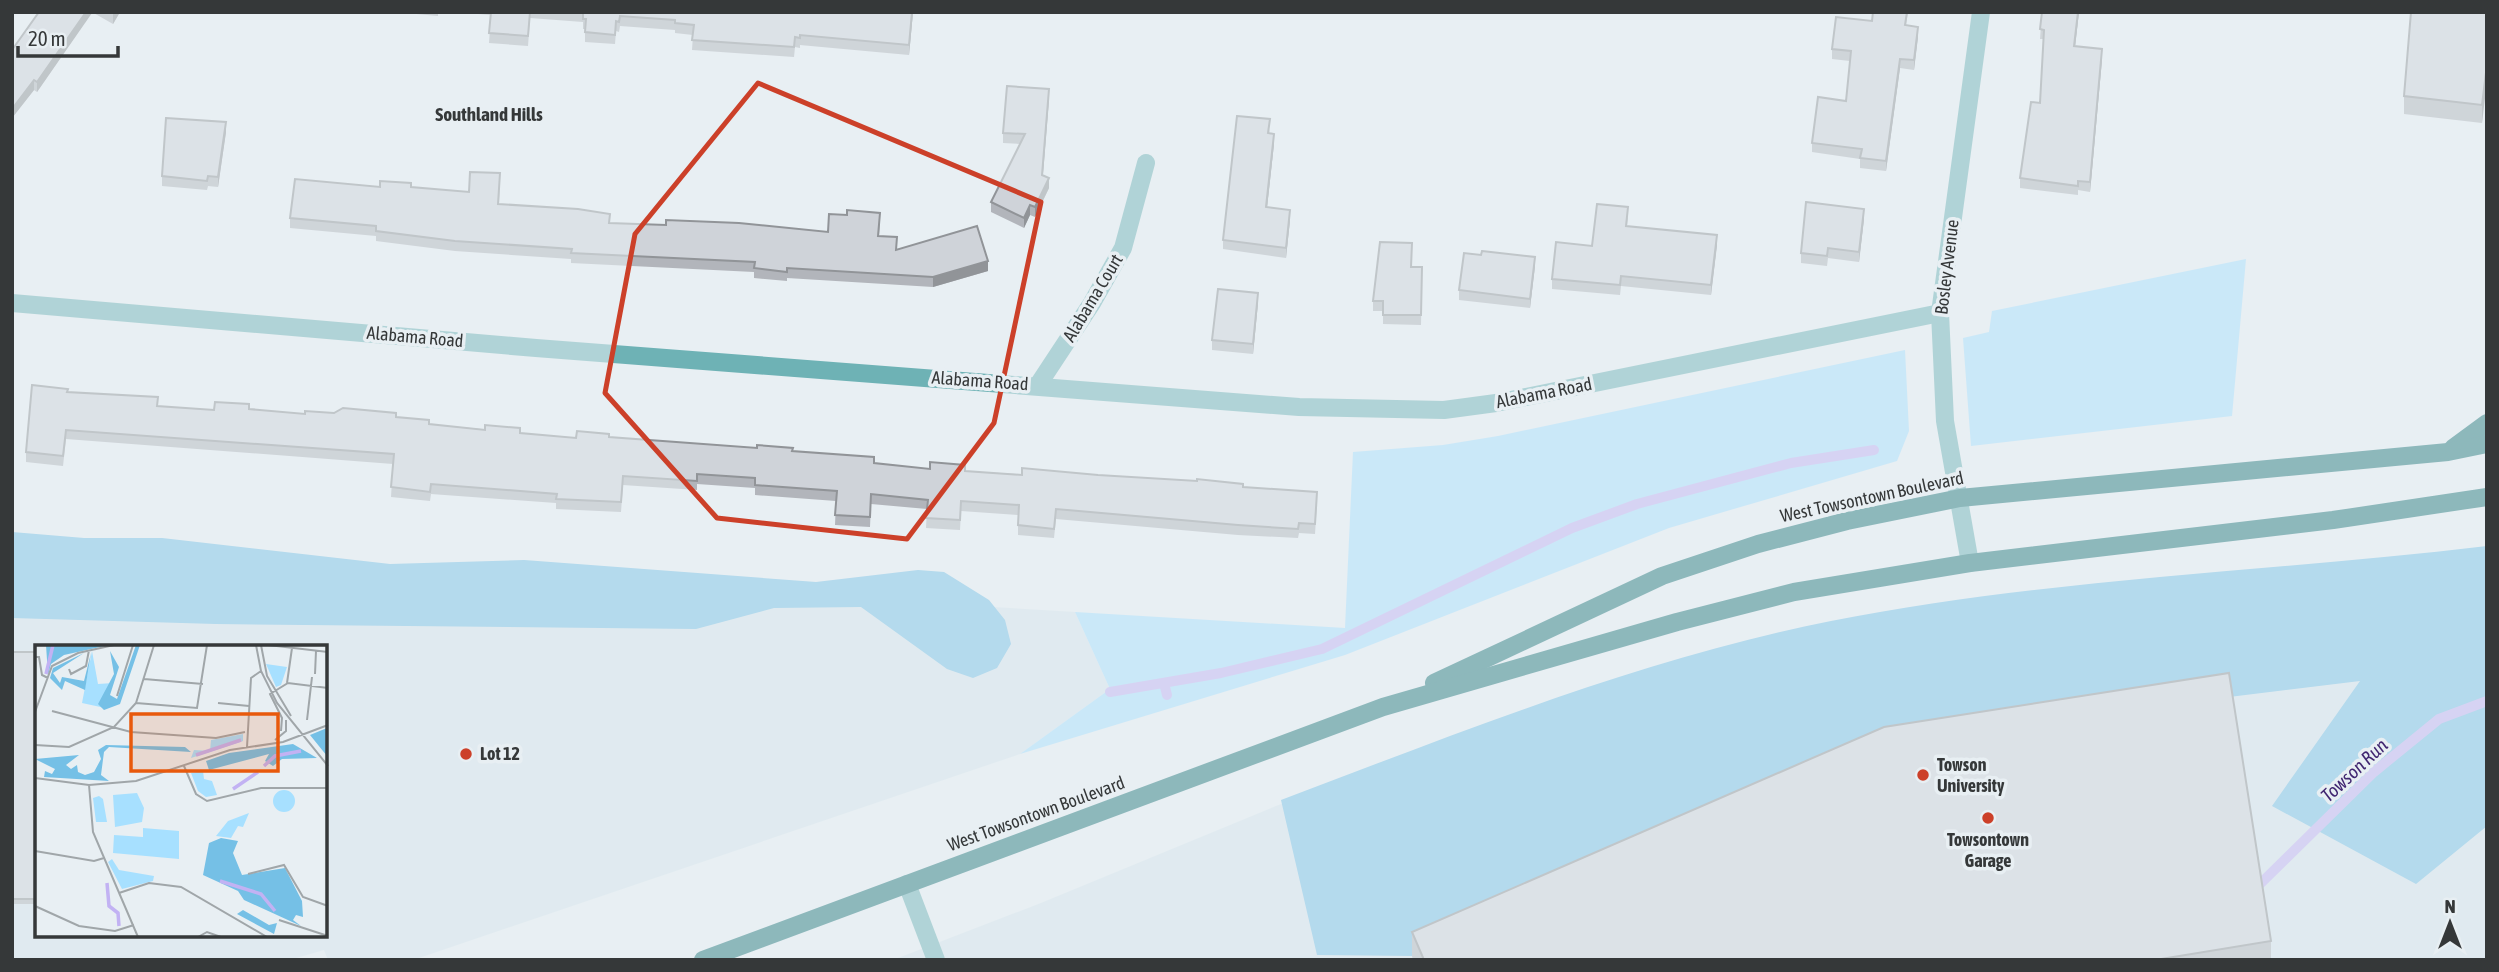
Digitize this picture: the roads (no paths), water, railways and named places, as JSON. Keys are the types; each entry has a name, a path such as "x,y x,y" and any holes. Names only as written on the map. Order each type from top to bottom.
{"main road":[{"path":"2448,452 2487,424"},
{"name":"West Towsontown Boulevard","path":"1383,707 1662,576 1758,544 1821,527 1960,498 2448,452 2487,444"},
{"name":"West Towsontown Boulevard","path":"703,960 1383,707 1677,622 1794,592 1970,563 2333,520 2487,497"}],"street":[{"name":"Bosley Avenue","path":"1970,563 1945,421 1940,313 1981,12"},
{"name":"Alabama Court","path":"1038,385 1092,303 1123,248 1146,163"},
{"name":"Alabama Road","path":"12,303 1299,407 1444,410 1510,400 1940,313"},
{"path":"907,884 936,960"}],"waterway":[{"path":"1110,692 1221,673 1322,649 1572,528 1637,504 1791,463 1874,450"},
{"path":"1164,683 1167,695"},
{"name":"Towson Run","path":"2259,885 2374,772 2439,719 2487,701"}],"place":[{"name":"Lot 12","path":"466,754"},
{"name":"Towson University","path":"1923,775"},
{"name":"Towsontown Garage","path":"1988,818"}],"district":[{"name":"Southland Hills","path":"489,114"}]}
